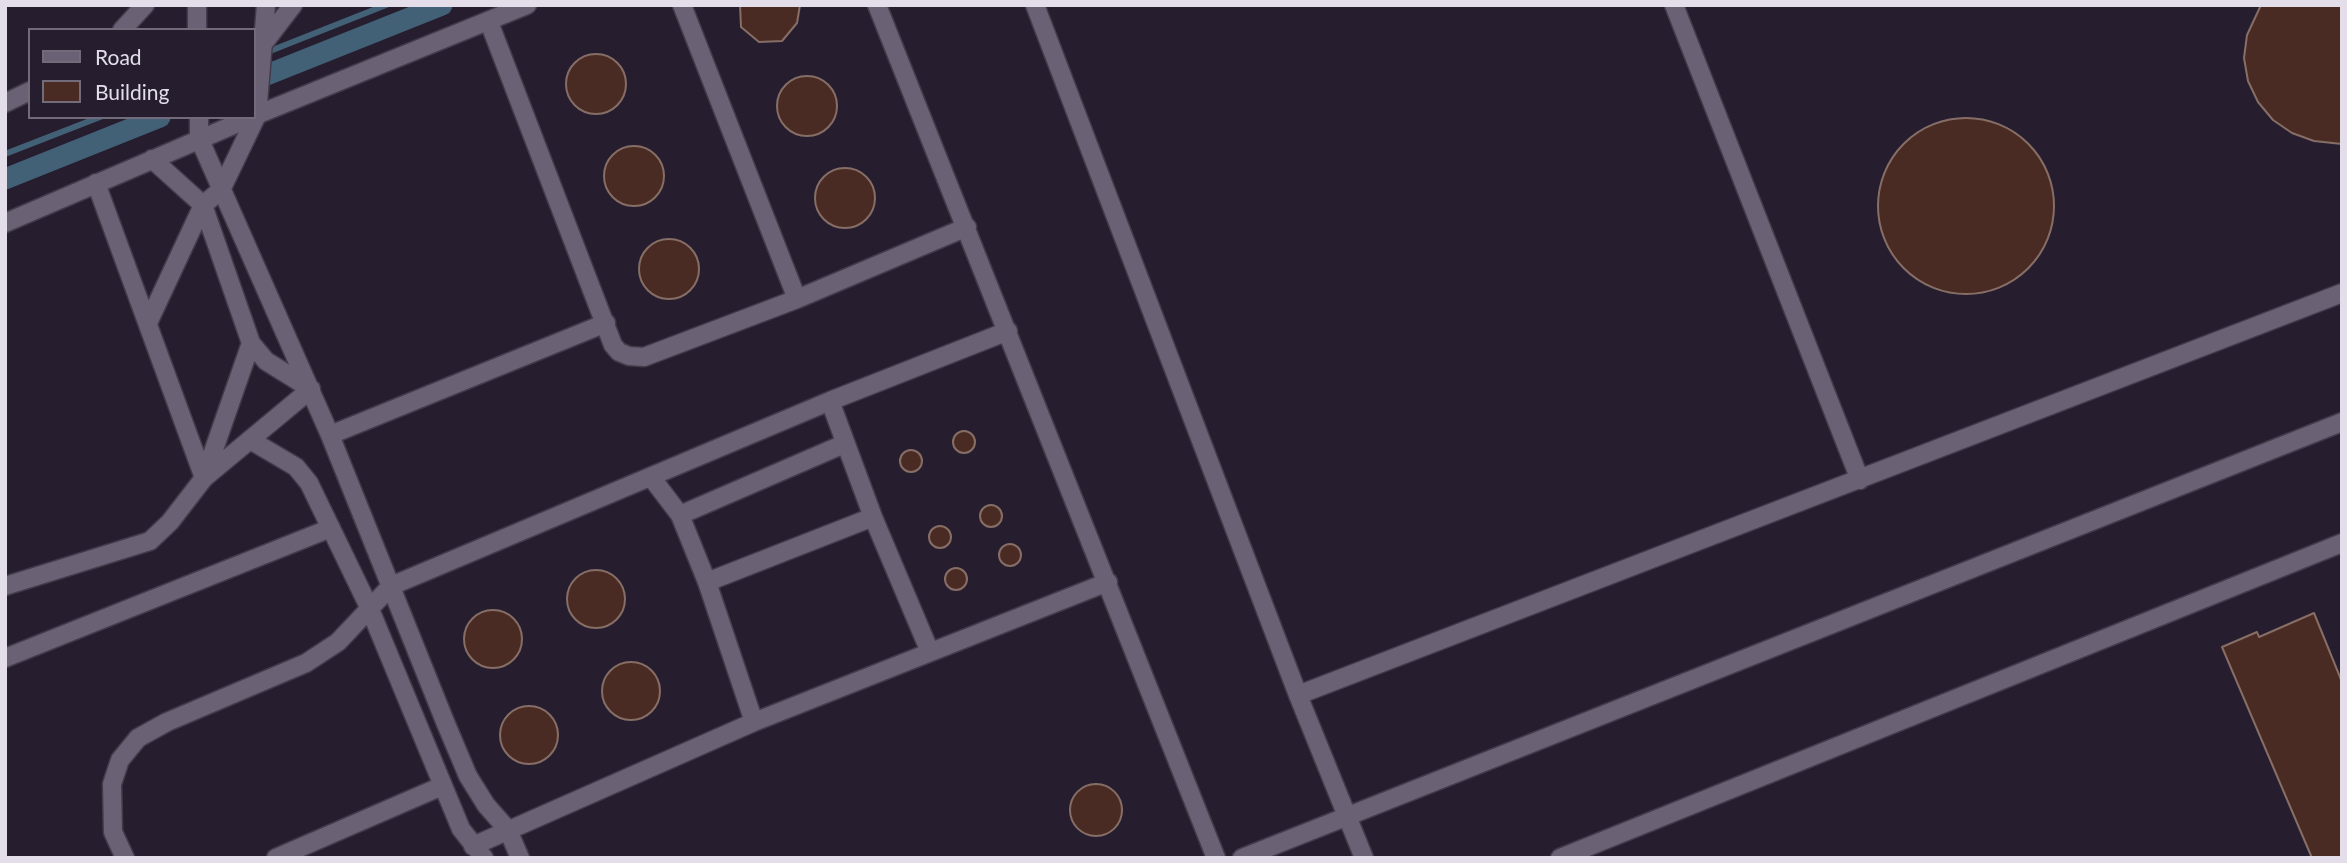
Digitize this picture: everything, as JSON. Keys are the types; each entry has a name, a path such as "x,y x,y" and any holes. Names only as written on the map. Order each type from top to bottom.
{"lane":[{"path":"124,28 145,5"},
{"path":"197,5 197,28"},
{"path":"256,100 266,5"},
{"path":"263,44 293,5"},
{"path":"256,115 527,5"},
{"path":"682,5 797,299"},
{"path":"877,5 1216,858"},
{"path":"1035,5 1298,695 1364,858"},
{"path":"1674,5 1860,481"},
{"path":"489,22 619,352 644,357 797,299 967,227"},
{"path":"5,103 28,92"},
{"path":"199,119 199,138 311,389 468,776 486,805 508,830 520,858"},
{"path":"5,223 246,119"},
{"path":"148,323 203,205 222,190 253,119"},
{"path":"152,159 203,205 251,343 266,361 311,389"},
{"path":"96,183 204,478"},
{"path":"1298,695 1860,481 2342,293"},
{"path":"330,435 606,323"},
{"path":"125,858 113,832 112,784 120,760 138,738 167,722 306,663 338,642 391,586 830,401 1008,331"},
{"path":"204,478 251,343"},
{"path":"5,586 150,541 170,522 204,478 252,441 311,389"},
{"path":"830,401 873,517 930,652"},
{"path":"1249,855 2342,422"},
{"path":"252,441 296,467 309,482 369,607 461,829 479,852 508,830 754,722 1108,582"},
{"path":"680,515 844,444"},
{"path":"651,477 680,515 707,582 754,722"},
{"path":"707,582 873,517"},
{"path":"5,658 331,528"},
{"path":"1560,858 2342,543"},
{"path":"276,858 442,786"}],"building":[{"path":"740,5 800,5 797,23 782,41 759,42 741,27"},
{"path":"2261,5 2342,5 2342,144 2314,141 2292,133 2273,120 2258,102 2248,81 2244,58 2247,35"},
{"path":"596,54 613,59 621,67 626,84 621,101 613,109 596,114 579,109 571,101 566,84 571,67 579,59"},
{"path":"807,76 824,81 832,89 837,106 832,123 824,131 807,136 790,131 782,123 777,106 782,89 790,81"},
{"path":"1966,118 2000,124 2029,143 2048,172 2054,206 2048,240 2029,269 2000,288 1966,294 1932,288 1903,269 1884,240 1878,206 1884,172 1903,143 1932,124"},
{"path":"634,146 651,151 659,159 664,176 659,193 651,201 634,206 617,201 609,193 604,176 609,159 617,151"},
{"path":"845,168 862,173 870,181 875,198 870,215 862,223 845,228 828,223 820,215 815,198 820,181 828,173"},
{"path":"669,239 686,244 694,252 699,269 694,286 686,294 669,299 652,294 644,286 639,269 644,252 652,244"},
{"path":"964,431 972,434 975,442 972,450 964,453 956,450 953,442 956,434"},
{"path":"911,450 919,453 922,461 919,469 911,472 903,469 900,461 903,453"},
{"path":"991,505 999,508 1002,516 999,524 991,527 983,524 980,516 983,508"},
{"path":"940,526 948,529 951,537 948,545 940,548 932,545 929,537 932,529"},
{"path":"1010,544 1018,547 1021,555 1018,563 1010,566 1002,563 999,555 1002,547"},
{"path":"956,568 964,571 967,579 964,587 956,590 948,587 945,579 948,571"},
{"path":"596,570 607,572 620,583 625,599 623,610 612,623 596,628 585,626 572,615 567,599 569,588 580,575"},
{"path":"493,610 504,612 517,623 522,639 520,650 509,663 493,668 482,666 469,655 464,639 466,628 477,615"},
{"path":"2314,613 2342,682 2342,858 2312,858 2222,647 2257,632 2259,637"},
{"path":"631,662 642,664 655,675 660,691 658,702 647,715 631,720 620,718 607,707 602,691 604,680 615,667"},
{"path":"529,706 540,708 553,719 558,735 556,746 545,759 529,764 518,762 505,751 500,735 502,724 513,711"},
{"path":"1096,784 1106,786 1114,792 1120,800 1120,820 1114,828 1106,834 1096,836 1086,834 1078,828 1072,820 1070,810 1072,800 1078,792 1086,786"}],"waterway":[{"path":"265,53 386,5"},
{"path":"256,79 442,5"},
{"path":"5,154 95,119"},
{"path":"5,179 155,119"}]}
